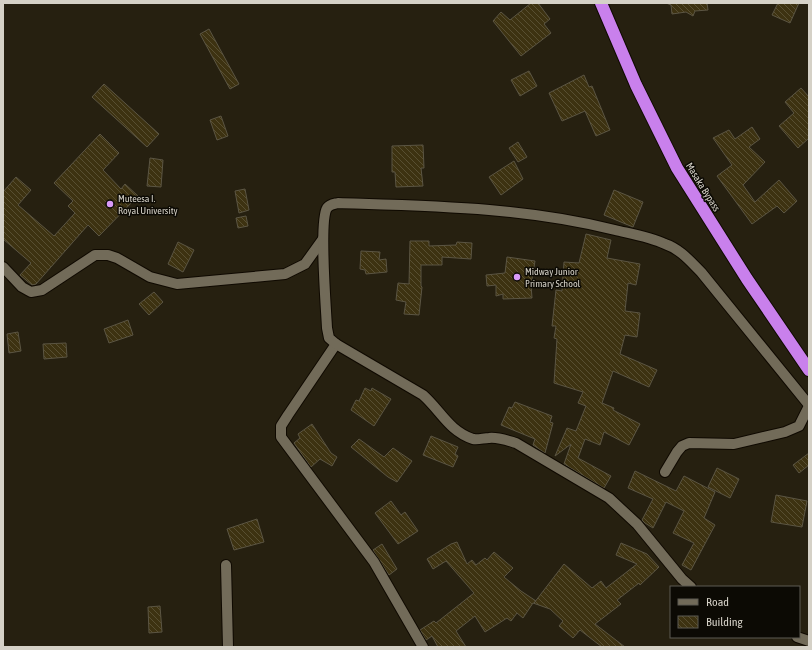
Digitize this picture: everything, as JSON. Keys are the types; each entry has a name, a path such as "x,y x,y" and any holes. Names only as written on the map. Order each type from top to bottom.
{"highway":[{"name":"Masaka Bypass","path":"601,3 636,85 677,168 747,279 809,370"}],"street":[{"path":"665,472 682,446 688,443 734,444 785,432 798,426 809,405 685,255 666,244 578,221 448,207 338,203 331,204 327,208 323,239 327,328 329,338 336,344 403,384 423,394 434,404 446,422 455,430 475,439 500,438 516,443 609,498 637,524 682,579 690,586"},
{"path":"3,267 22,287 31,292 42,290 95,255 108,255 117,258 150,277 178,284 285,274 305,264 323,239"},
{"path":"336,344 281,426 281,437 374,562 423,647"},
{"path":"226,564 228,647"}],"building":[{"path":"531,3 538,3 550,19 544,24 551,33 521,56 493,21 501,12 510,20"},
{"path":"666,3 707,3 708,10 695,11 693,16 686,12 672,14 671,5"},
{"path":"778,3 799,3 790,23 772,15"},
{"path":"209,29 239,84 230,89 200,34"},
{"path":"529,71 537,86 520,96 511,80"},
{"path":"584,75 589,87 592,86 610,130 596,136 585,111 562,121 549,93"},
{"path":"104,84 159,134 147,147 92,97"},
{"path":"801,88 809,97 809,138 798,148 779,126 794,113 785,102"},
{"path":"221,116 228,136 217,140 210,120"},
{"path":"752,127 760,139 749,147 765,162 743,185 755,202 779,180 797,201 784,213 777,206 752,224 717,176 732,165 713,138 729,130 735,139"},
{"path":"100,134 119,153 103,170 121,189 125,184 138,196 99,236 88,225 36,284 32,285 20,275 31,263 3,239 3,192 16,177 31,190 18,205 54,236 75,213 68,206 73,201 54,183"},
{"path":"518,142 527,157 518,162 509,148"},
{"path":"423,145 424,168 421,168 423,186 396,187 395,172 392,172 392,146"},
{"path":"150,158 163,160 161,187 147,186"},
{"path":"514,161 523,179 501,195 489,177"},
{"path":"245,189 249,210 239,213 235,191"},
{"path":"614,190 643,202 633,227 604,215"},
{"path":"246,216 248,226 238,228 236,218"},
{"path":"586,234 611,240 607,258 640,264 636,285 628,283 625,311 640,313 637,337 625,335 620,354 657,370 649,387 613,371 602,403 614,408 613,410 640,424 629,445 604,432 600,445 585,439 578,458 611,476 604,488 564,464 571,444 555,456 567,428 576,431 586,406 578,403 583,392 554,383 557,339 554,338 556,326 552,326 556,290 562,291 564,262 579,263"},
{"path":"410,241 429,241 429,246 456,245 457,242 472,243 471,259 442,257 442,265 421,265 422,287 419,315 404,314 406,302 396,300 398,283 409,284"},
{"path":"178,242 194,250 183,272 168,264"},
{"path":"361,251 380,252 379,260 386,259 387,272 366,274 365,270 360,269"},
{"path":"507,257 535,261 531,285 532,298 503,299 503,294 496,296 496,285 487,286 486,275 505,273"},
{"path":"154,292 163,302 149,315 139,304"},
{"path":"128,320 133,335 109,343 104,329"},
{"path":"18,332 21,351 9,353 7,334"},
{"path":"66,343 67,357 44,359 43,344"},
{"path":"365,388 371,391 372,388 391,399 374,426 351,410 356,400 359,401"},
{"path":"515,402 552,416 550,422 553,423 545,453 533,445 535,439 501,425 509,407 512,408"},
{"path":"312,424 331,453 337,457 332,466 320,459 311,467 294,443 300,438 298,434"},
{"path":"431,436 458,447 455,454 458,456 453,467 423,455"},
{"path":"359,439 384,457 393,448 412,461 397,482 388,477 351,447"},
{"path":"809,453 809,465 799,473 793,465"},
{"path":"717,468 739,479 730,498 708,487"},
{"path":"635,471 676,491 684,476 715,492 704,518 715,525 691,570 682,565 694,543 673,533 684,511 666,502 653,528 645,523 642,520 653,499 628,488"},
{"path":"776,495 807,501 802,527 771,522"},
{"path":"391,501 401,515 405,512 418,531 398,544 375,513"},
{"path":"257,519 264,542 234,550 227,529"},
{"path":"457,542 467,564 472,560 476,565 485,558 487,560 494,552 513,568 504,577 536,601 564,564 592,588 601,581 606,588 637,564 616,555 621,543 647,554 659,567 640,585 639,583 617,600 621,604 595,624 625,647 602,647 580,630 573,638 559,626 563,621 550,609 533,603 523,618 517,613 511,621 507,618 485,632 475,616 456,631 466,647 438,647 432,636 426,640 420,630 434,621 436,623 474,593 446,561 433,569 427,559 451,544"},
{"path":"382,544 397,569 389,575 373,550"},
{"path":"160,606 162,632 149,633 148,607"}],"place":[{"name":"Muteesa I. Royal University","path":"110,204"},
{"name":"Midway Junior Primary School","path":"517,277"}]}
